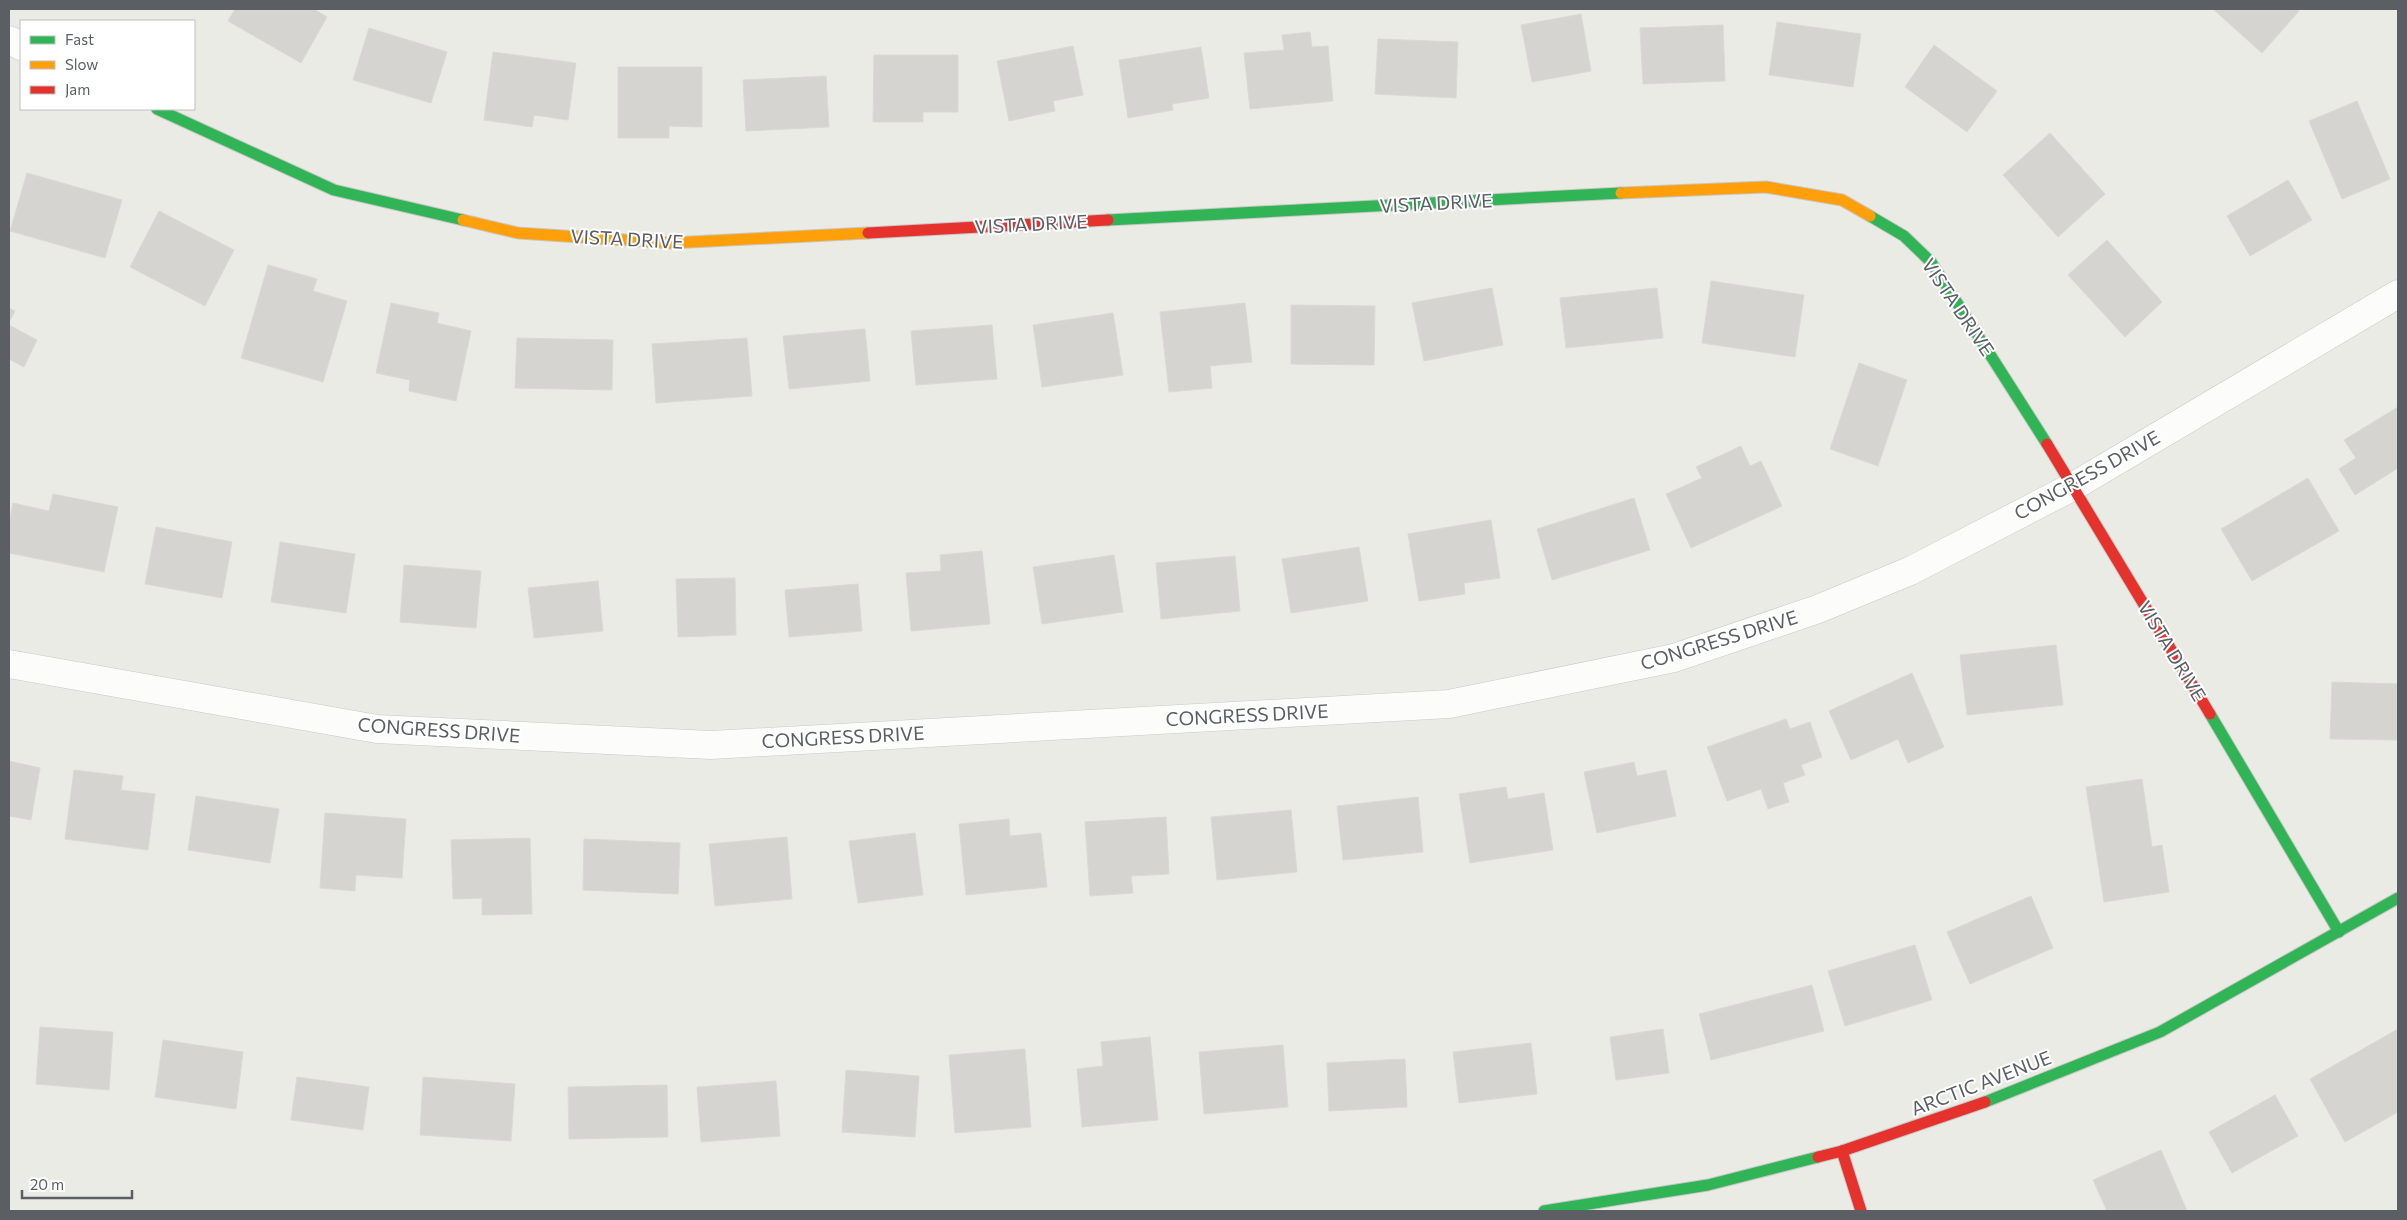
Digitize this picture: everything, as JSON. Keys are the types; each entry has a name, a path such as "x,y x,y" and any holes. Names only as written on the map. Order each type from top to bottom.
{"street":[{"name":"VISTA DRIVE","path":"160,110 334,190 518,233 671,243 1715,188 1766,187 1842,200 1904,236 1931,262 2074,486 2339,932"},
{"name":"CONGRESS DRIVE","path":"9,664 377,729 711,745 1449,704 1674,658 1818,609 1910,571 2074,486 2398,294"},
{"name":"ARCTIC AVENUE","path":"1544,1211 1708,1185 1842,1151 1967,1109 2160,1032 2398,898"},
{"path":"1842,1151 1861,1211"}],"building":[{"path":"235,9 314,9 327,17 301,63 228,21"},
{"path":"2213,9 2296,9 2299,11 2262,53"},
{"path":"1581,14 1591,71 1532,82 1521,25"},
{"path":"1777,22 1861,34 1853,87 1769,75"},
{"path":"1723,25 1725,81 1643,84 1640,28"},
{"path":"369,28 447,52 431,103 353,80"},
{"path":"1310,32 1312,47 1328,46 1333,101 1250,109 1244,53 1284,50 1282,35"},
{"path":"1378,39 1458,42 1456,98 1375,94"},
{"path":"1934,45 1997,91 1967,132 1905,87"},
{"path":"1073,46 1083,95 1053,101 1055,111 1009,121 997,61"},
{"path":"1201,47 1209,98 1172,104 1173,110 1128,118 1119,60"},
{"path":"493,52 576,63 568,120 534,115 532,127 484,120"},
{"path":"874,55 958,55 958,112 923,112 923,122 873,122"},
{"path":"618,67 702,67 702,127 669,126 669,138 618,138"},
{"path":"826,76 829,127 746,131 743,80"},
{"path":"2357,101 2390,179 2342,199 2309,121"},
{"path":"2050,133 2105,194 2058,237 2003,175"},
{"path":"27,173 122,200 105,258 10,231"},
{"path":"2288,180 2312,220 2250,256 2227,216"},
{"path":"159,211 234,250 205,306 130,267"},
{"path":"2107,240 2162,302 2125,337 2068,275"},
{"path":"268,265 317,279 313,291 347,301 323,382 241,358"},
{"path":"1711,281 1804,295 1795,357 1702,343"},
{"path":"1492,288 1503,345 1424,361 1412,303"},
{"path":"1657,288 1663,338 1566,348 1560,298"},
{"path":"391,303 439,313 437,323 471,331 456,401 409,391 410,380 376,373"},
{"path":"1245,303 1252,362 1210,366 1212,388 1169,392 1160,312"},
{"path":"1291,305 1375,306 1374,365 1291,364"},
{"path":"9,308 15,311 9,322"},
{"path":"1113,313 1123,375 1042,387 1033,325"},
{"path":"9,325 37,340 24,367 9,359"},
{"path":"992,325 997,379 916,385 911,331"},
{"path":"865,329 870,381 789,389 783,336"},
{"path":"517,338 613,340 612,390 515,388"},
{"path":"747,338 752,396 656,403 652,344"},
{"path":"1859,363 1907,380 1878,466 1830,449"},
{"path":"2398,407 2398,468 2355,495 2339,469 2356,458 2344,440"},
{"path":"1741,446 1750,466 1761,461 1782,506 1691,548 1666,494 1702,478 1696,467"},
{"path":"2308,478 2339,531 2252,581 2221,529"},
{"path":"53,494 118,507 104,572 9,553 9,523 13,503 49,511"},
{"path":"1634,498 1650,550 1552,580 1537,529"},
{"path":"1491,520 1500,578 1464,583 1465,594 1419,601 1408,534"},
{"path":"156,527 232,542 222,598 145,584"},
{"path":"280,542 355,554 346,613 271,602"},
{"path":"1359,547 1368,601 1291,613 1282,559"},
{"path":"982,551 990,624 911,631 906,573 941,571 940,555"},
{"path":"1114,555 1123,612 1042,624 1033,567"},
{"path":"1235,556 1240,611 1161,619 1156,563"},
{"path":"404,565 481,571 476,628 400,622"},
{"path":"735,578 736,635 678,637 676,579"},
{"path":"598,581 603,631 534,638 528,588"},
{"path":"858,584 862,631 789,637 785,590"},
{"path":"2056,645 2063,705 1967,715 1960,655"},
{"path":"1912,673 1944,747 1908,763 1898,739 1851,760 1829,711"},
{"path":"2332,682 2398,684 2398,740 2330,739"},
{"path":"1786,719 1790,729 1810,722 1822,757 1801,765 1805,775 1783,783 1789,802 1768,809 1761,789 1727,801 1707,747"},
{"path":"9,761 40,768 31,820 9,816"},
{"path":"1634,762 1637,776 1666,770 1676,816 1597,833 1584,772"},
{"path":"74,770 123,776 121,790 155,794 148,850 65,839"},
{"path":"2142,779 2152,847 2162,845 2169,892 2104,902 2086,787"},
{"path":"1506,787 1508,799 1544,793 1553,850 1470,863 1459,794"},
{"path":"196,796 279,809 270,863 188,850"},
{"path":"1418,797 1423,852 1343,860 1337,806"},
{"path":"1291,810 1297,872 1217,880 1211,817"},
{"path":"325,813 406,819 402,878 356,875 355,891 320,888"},
{"path":"1166,817 1169,874 1131,876 1133,893 1090,896 1085,822"},
{"path":"1009,819 1010,836 1041,833 1047,887 966,895 959,824"},
{"path":"915,833 923,895 858,903 849,841"},
{"path":"787,837 792,899 715,906 709,844"},
{"path":"530,838 532,914 482,915 482,898 453,899 451,840"},
{"path":"584,839 680,843 678,894 583,890"},
{"path":"2031,896 2053,948 1970,984 1947,932"},
{"path":"1915,945 1932,1000 1845,1026 1828,971"},
{"path":"1812,985 1824,1031 1711,1060 1699,1014"},
{"path":"40,1027 113,1032 109,1090 36,1084"},
{"path":"1663,1029 1669,1073 1616,1080 1610,1037"},
{"path":"2398,1029 2398,1112 2345,1142 2310,1079"},
{"path":"1150,1037 1158,1120 1082,1127 1077,1069 1103,1066 1101,1042"},
{"path":"163,1040 243,1052 236,1109 155,1097"},
{"path":"1531,1043 1537,1094 1459,1103 1453,1052"},
{"path":"1283,1045 1288,1107 1204,1114 1199,1052"},
{"path":"1025,1049 1031,1127 955,1133 949,1055"},
{"path":"1405,1059 1407,1107 1329,1111 1327,1063"},
{"path":"846,1070 919,1076 915,1137 842,1132"},
{"path":"297,1077 369,1087 363,1130 291,1120"},
{"path":"423,1077 515,1084 511,1141 420,1135"},
{"path":"776,1081 780,1136 701,1142 697,1087"},
{"path":"667,1085 668,1137 569,1139 568,1087"},
{"path":"2275,1095 2298,1136 2232,1173 2209,1132"},
{"path":"2161,1150 2187,1211 2107,1211 2093,1180"}],"traffic: fast":[{"path":"159,110 334,190 463,220"},
{"path":"1108,220 1621,193"},
{"path":"1870,216 1904,236 1931,262 2047,444"},
{"path":"2210,714 2339,932"},
{"path":"1985,1102 2160,1032 2398,898"},
{"path":"1544,1211 1708,1185 1818,1157"}],"traffic: slow":[{"path":"1621,193 1766,187 1842,200 1870,216"},
{"path":"463,220 518,233 671,243 868,233"}],"traffic: jam":[{"path":"868,233 1108,220"},
{"path":"2047,444 2210,714"},
{"path":"1818,1157 1842,1151 1985,1102"},
{"path":"1842,1151 1861,1211"}]}
